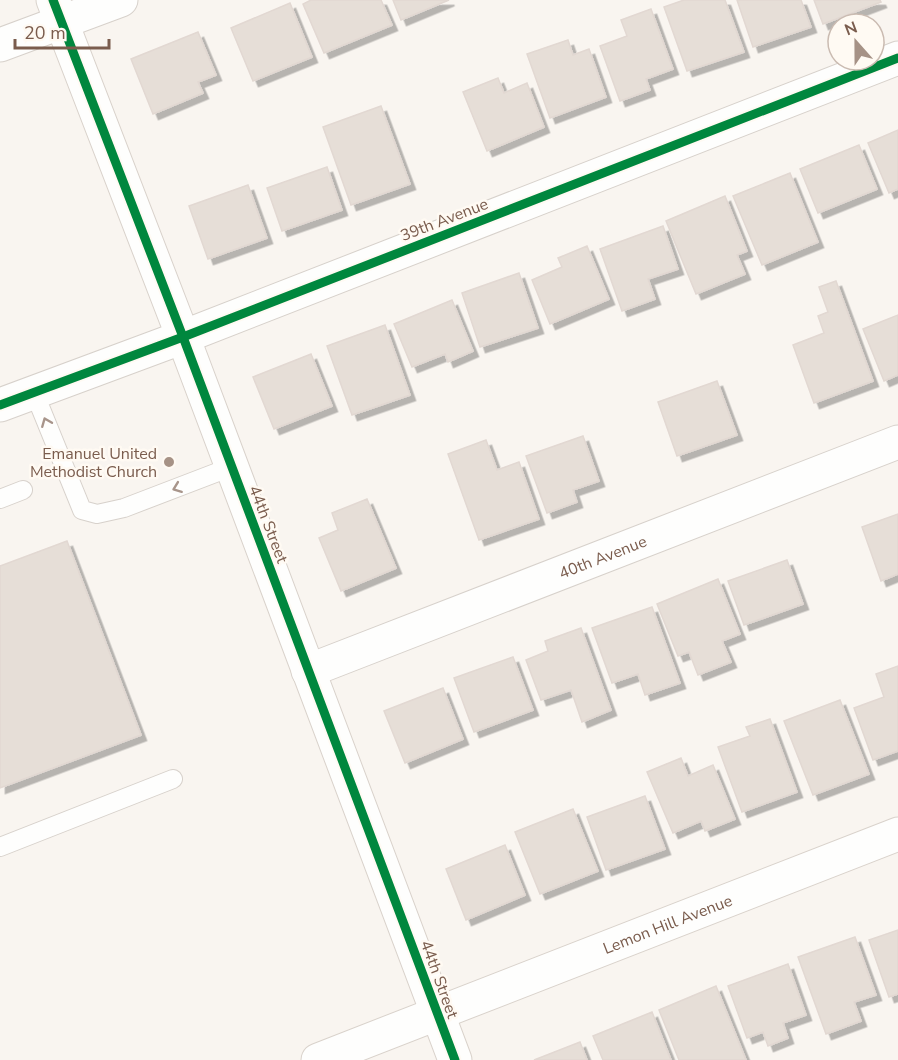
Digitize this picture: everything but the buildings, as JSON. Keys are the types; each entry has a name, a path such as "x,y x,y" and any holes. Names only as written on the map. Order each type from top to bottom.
{"street":[{"path":"0,45 58,11 121,0"},
{"name":"44th Street","path":"58,11 455,1060"},
{"name":"39th Avenue","path":"0,405 183,337 898,58"},
{"name":"40th Avenue","path":"308,671 898,442"},
{"name":"Lemon Hill Avenue","path":"318,1060 898,834"}],"lane":[{"path":"34,392 82,510 97,514 124,508 231,467"},
{"path":"0,499 23,490"},
{"path":"0,847 173,779"}],"cycle path":[{"path":"53,0 183,337 455,1060"},
{"path":"0,405 183,337 898,58"}],"place":[{"name":"Emanuel United Methodist Church","path":"169,462"}]}
